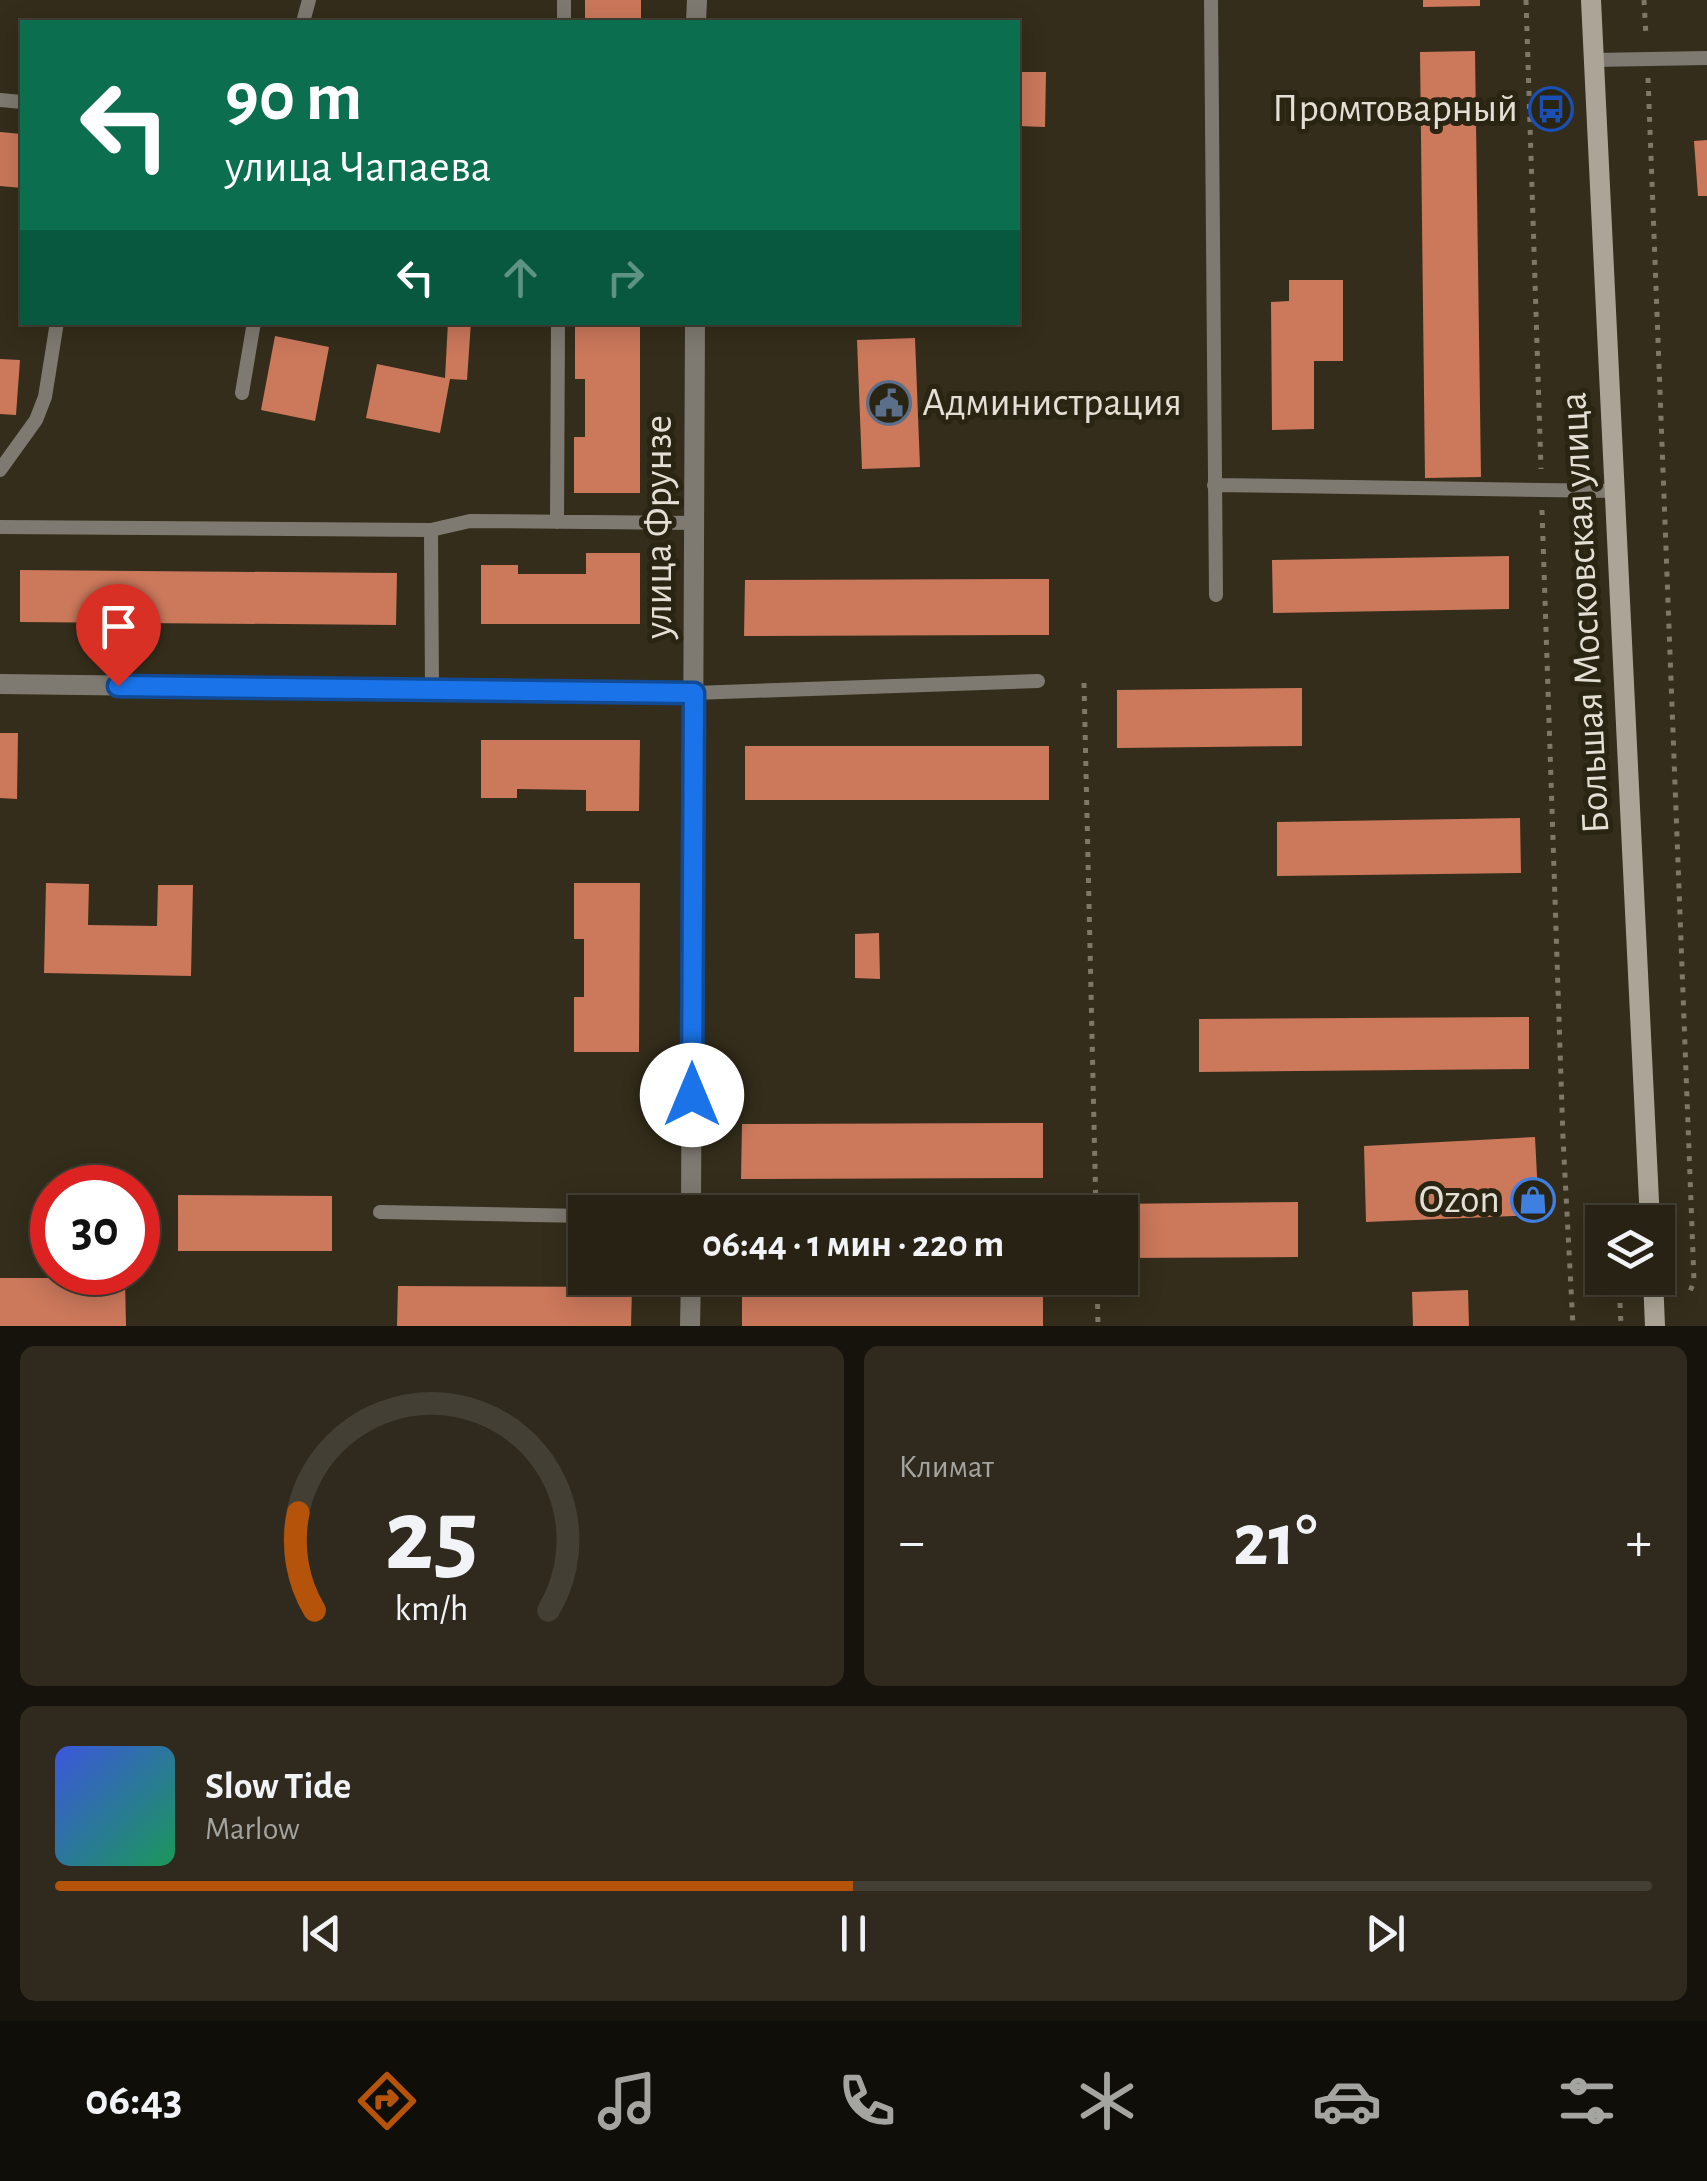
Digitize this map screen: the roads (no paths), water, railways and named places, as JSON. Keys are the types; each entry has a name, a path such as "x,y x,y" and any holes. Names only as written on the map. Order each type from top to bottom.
{"main road":[{"name":"Большая Московская улица","path":"1591,0 1649,1205"},
{"path":"1654,1295 1655,1326"}],"street":[{"name":"улица Фрунзе","path":"691,1195 695,325"},
{"path":"0,684 694,693"},
{"path":"690,1326 691,1295"}],"lane":[{"path":"1211,0 1216,595"},
{"path":"1593,60 1707,58"},
{"path":"0,470 8,449 36,420 45,396 57,325"},
{"path":"242,392 253,325"},
{"path":"557,522 558,325"},
{"path":"1214,485 1614,491"},
{"path":"0,526 431,530 470,521 694,523"},
{"path":"431,530 432,690"},
{"path":"694,693 1038,681"},
{"path":"380,1212 568,1216"}],"place":[{"name":"Промтоварный","path":"1551,109"},
{"name":"Администрация","path":"889,403"},
{"name":"Ozon","path":"1533,1200"}]}
